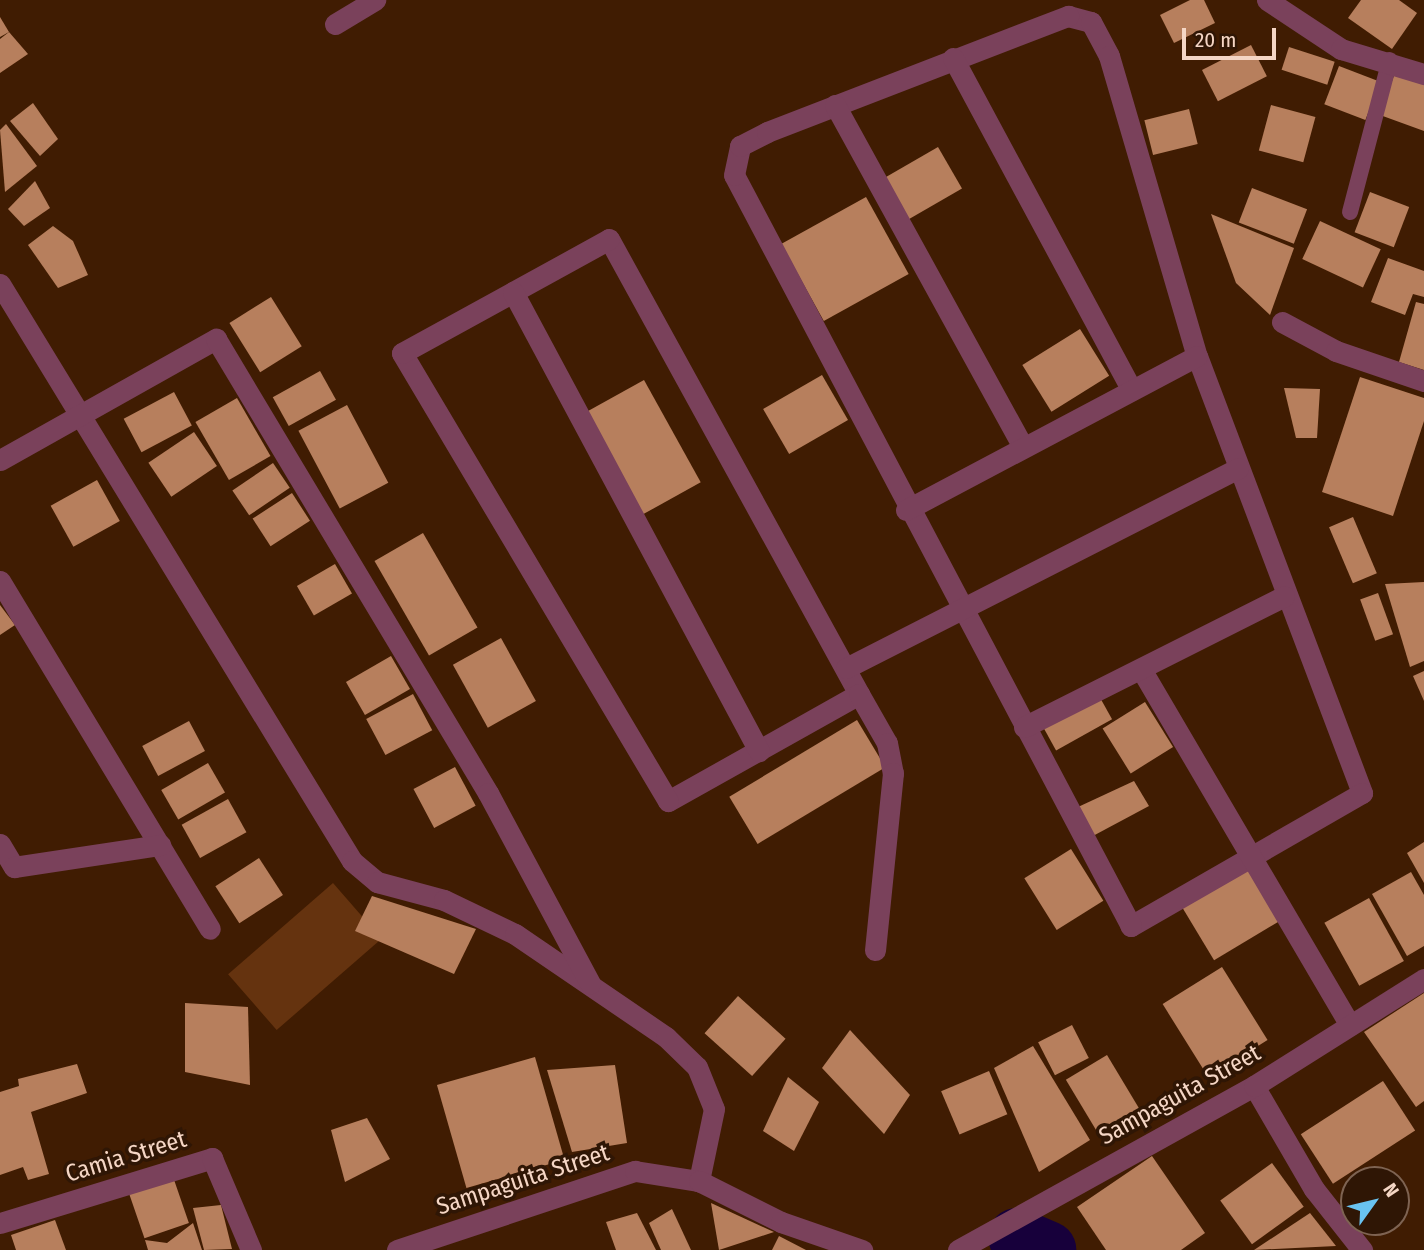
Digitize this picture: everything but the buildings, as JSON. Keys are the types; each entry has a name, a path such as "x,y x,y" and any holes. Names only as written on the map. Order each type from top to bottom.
{"street":[{"path":"335,24 375,0"},
{"path":"1267,0 1341,49 1390,60 1424,74"},
{"path":"1068,16 1091,22 1109,55 1196,356 1284,596 1362,793 1131,926 960,614 734,175 740,146 953,58 1068,16"},
{"path":"953,58 1132,390"},
{"path":"835,105 1023,447"},
{"path":"859,694 668,801 402,353 609,239 887,743 893,772 874,950"},
{"path":"0,284 352,861 377,882 444,900 515,934 666,1037 707,1085 714,1109 699,1181"},
{"path":"513,292 759,751"},
{"path":"1282,322 1336,351 1424,381"},
{"path":"0,460 79,413 106,404 216,339 488,793 593,988"},
{"path":"906,510 1196,356"},
{"path":"846,667 960,614 1238,468"},
{"path":"0,581 210,929"},
{"path":"1024,727 1284,596"},
{"path":"1141,668 1350,1025"},
{"path":"0,844 14,867 160,845"},
{"name":"Sampaguita Street","path":"958,1250 1254,1086 1424,979"},
{"path":"1254,1086 1314,1189 1362,1250"},
{"name":"Camia Street","path":"0,1223 212,1158 251,1250"},
{"name":"Sampaguita Street","path":"397,1250 428,1244 635,1171 699,1181 781,1222 862,1250"}],"lane":[{"path":"1350,212 1390,60"}],"shaded area":[{"path":"333,883 382,939 277,1030 228,974"}],"waterway":[{"path":"1017,1237 1047,1250"}]}
